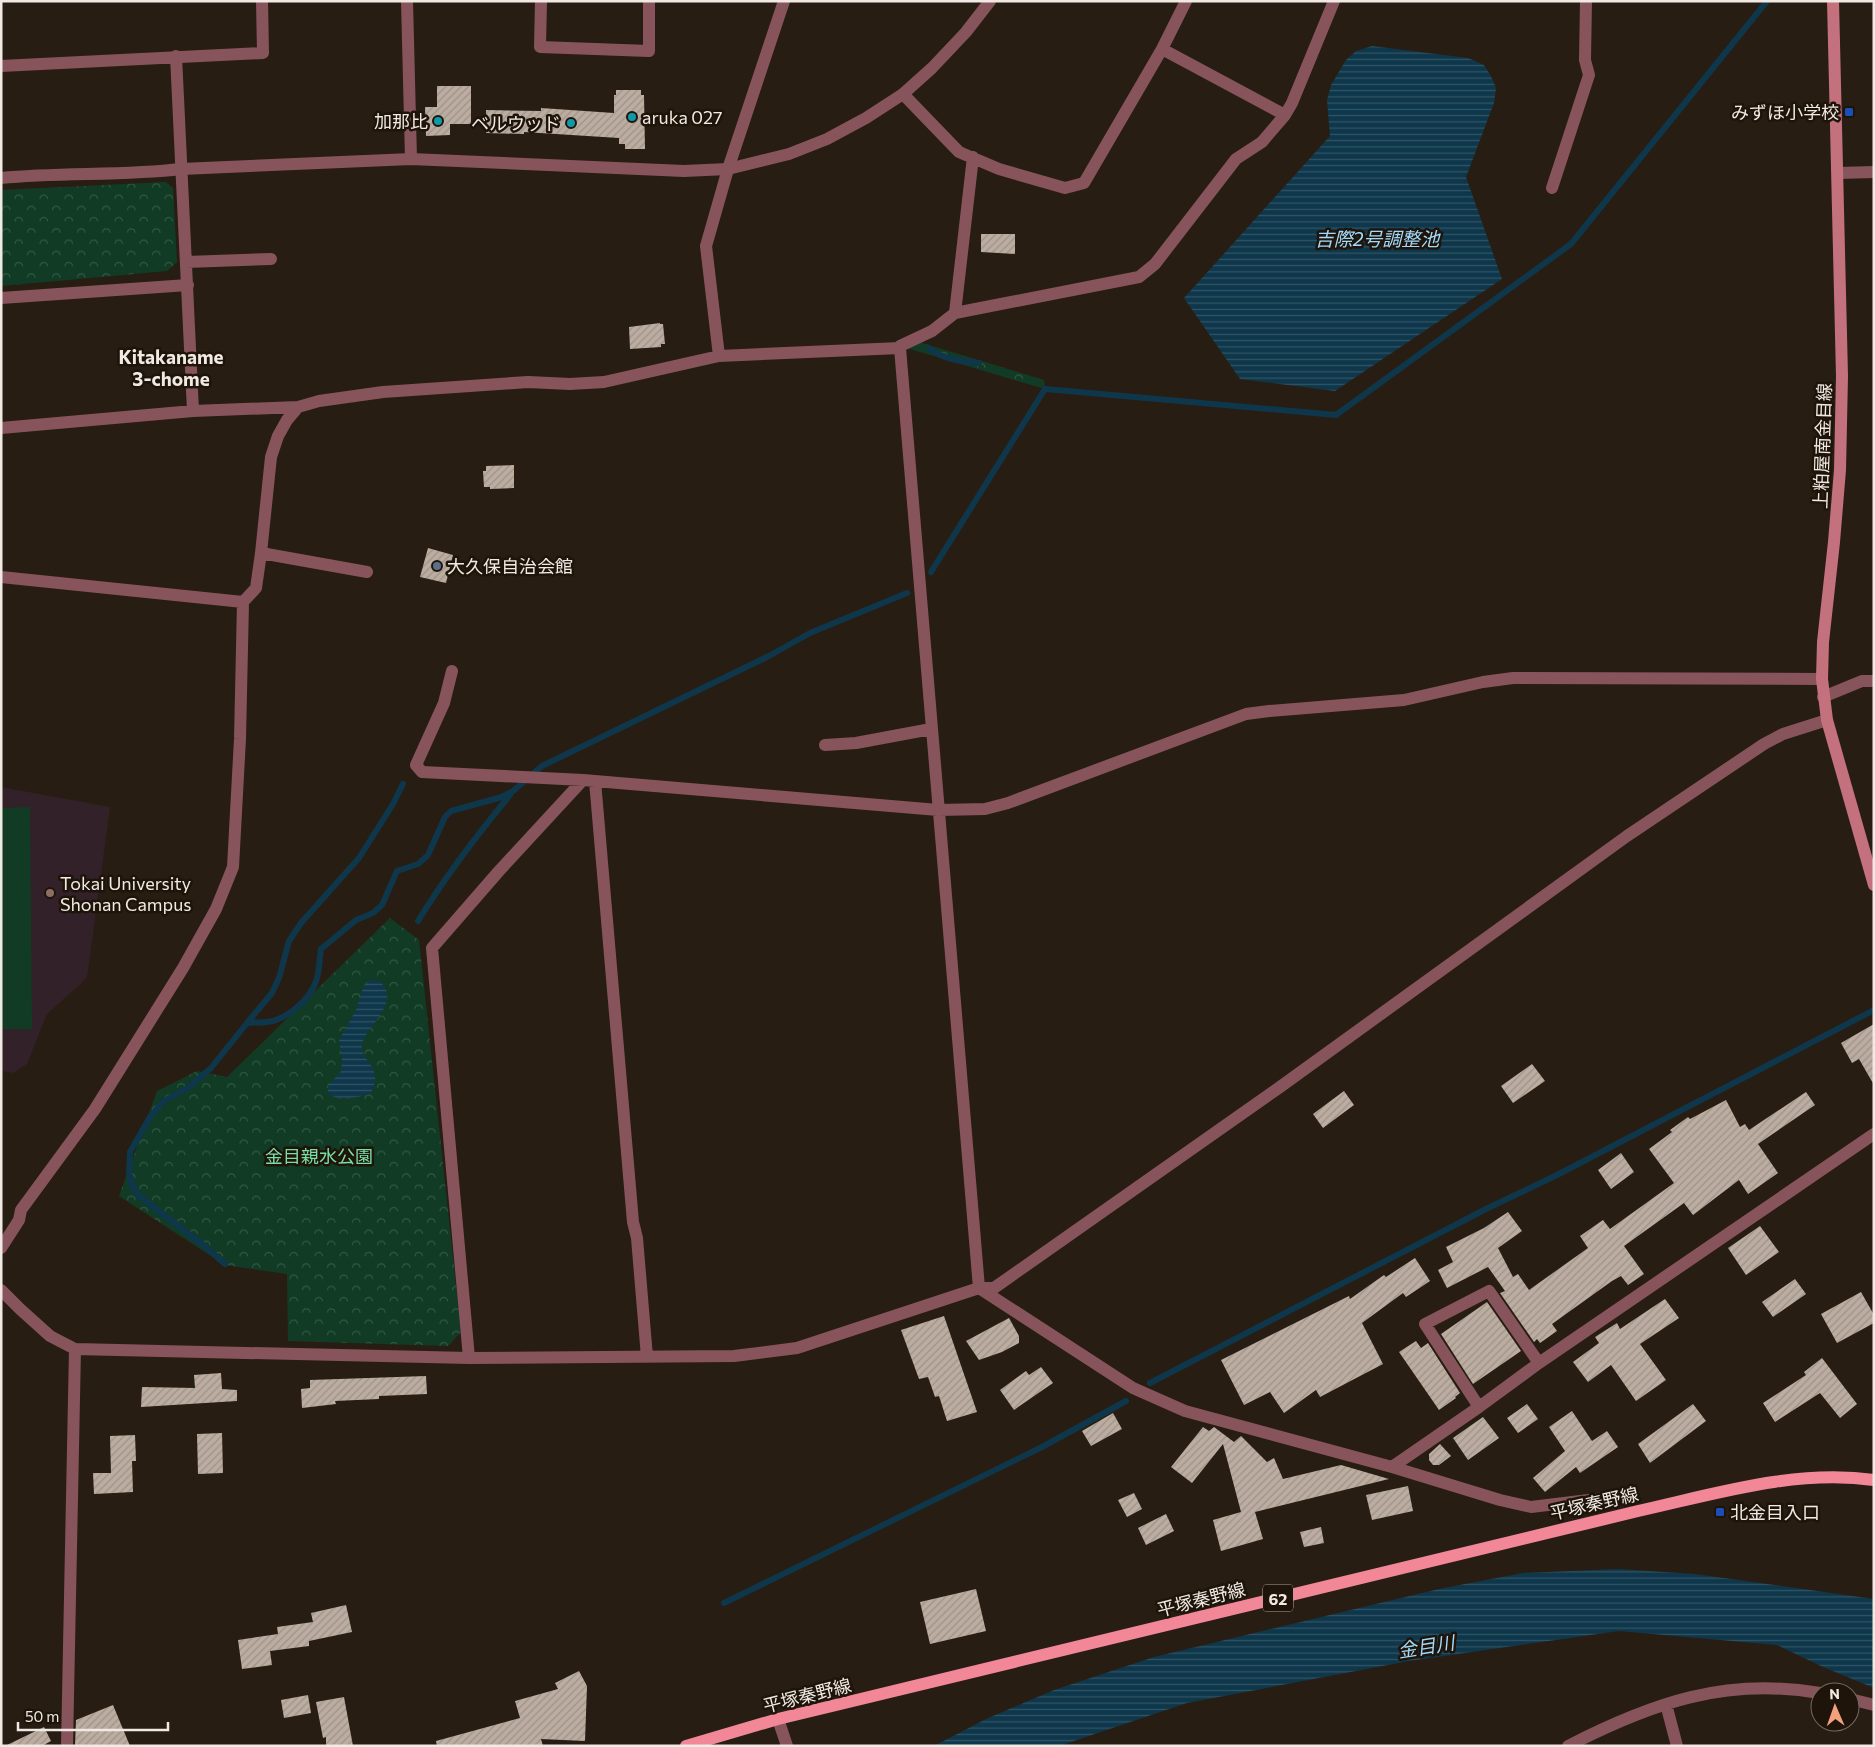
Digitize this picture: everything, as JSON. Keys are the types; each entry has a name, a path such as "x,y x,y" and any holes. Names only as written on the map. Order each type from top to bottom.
{"main road":[{"name":"上粕屋南金目線","path":"1833,1 1842,376 1840,470 1823,642 1822,679 1827,720 1874,885"},
{"name":"平塚秦野線","path":"686,1746 778,1720 1638,1511 1749,1486 1777,1480 1846,1476 1874,1480"}],"street":[{"path":"1,66 263,53 262,1"},
{"path":"407,1 411,160"},
{"path":"541,1 540,47 649,51 649,1"},
{"path":"719,356 706,246 728,169 784,1"},
{"path":"903,94 959,152 1000,170 1065,188 1084,183 1162,49 1186,1"},
{"path":"1,428 193,411 298,407 319,401 383,392 528,382 570,384 604,382 719,356 900,348 900,346 932,331 955,313 1139,277 1155,264 1236,158 1262,142 1285,115 1292,104 1334,1"},
{"path":"1552,188 1589,75 1585,60 1586,1"},
{"path":"1,178 42,174 158,172 181,169 411,160 684,171 728,169 790,154 827,139 903,94 932,68 966,32 988,2"},
{"path":"1162,49 1285,115"},
{"path":"176,56 193,411"},
{"path":"955,313 973,157"},
{"path":"1838,173 1874,172"},
{"path":"186,262 270,259"},
{"path":"1,298 188,285"},
{"path":"900,348 979,1288"},
{"path":"1,1248 19,1220 21,1210 95,1109 184,968 216,910 233,867 240,739 243,602 256,588 262,553 271,457 278,436 287,420 298,407"},
{"path":"262,553 367,572"},
{"path":"1,577 243,602"},
{"path":"452,672 444,703 416,765 422,772 589,781 938,810 985,809 1008,803 1246,714 1404,700 1483,682 1513,678 1822,679"},
{"path":"1823,697 1862,681 1874,681"},
{"path":"1,1290 50,1336 76,1349 469,1358 734,1356 797,1348 979,1288 994,1288 1280,1087 1627,836 1764,744 1783,734 1827,720"},
{"path":"825,746 856,743 931,729"},
{"path":"589,781 632,1222 637,1238 647,1357"},
{"path":"469,1358 432,948 499,871 589,781"},
{"path":"1392,1467 1874,1134"},
{"path":"979,1288 1133,1388 1185,1411 1392,1467 1500,1500 1531,1506 1605,1498"},
{"path":"1479,1407 1425,1324 1490,1291 1539,1364"},
{"path":"67,1746 76,1349"},
{"path":"1568,1746 1603,1728 1666,1704 1715,1691 1756,1687 1810,1691"},
{"path":"1860,1702 1874,1705"},
{"path":"1666,1704 1677,1746"},
{"path":"778,1720 787,1746"}],"shaded area":[{"name":"Tokai University Shonan Campus","path":"1,787 110,807 87,978 47,1014 27,1064 13,1073 1,1071"}],"green space":[{"path":"166,182 173,188 177,262 167,271 1,286 1,190"},
{"path":"912,340 1044,380 1045,389 900,346"},
{"path":"30,807 32,1029 1,1029 1,808"},
{"name":"金目親水公園","path":"390,918 419,940 461,1332 448,1346 288,1341 287,1274 225,1265 119,1196 157,1091 197,1071 227,1077"}],"water":[{"name":"吉際2号調整池","path":"1372,46 1468,58 1484,65 1491,76 1496,88 1494,103 1466,177 1502,279 1335,391 1240,379 1184,298 1330,136 1327,100 1331,85 1346,60 1356,51"},
{"path":"369,980 380,982 387,992 384,1008 362,1044 364,1055 374,1071 374,1085 370,1094 342,1099 337,1098 328,1093 328,1086 341,1071 342,1061 339,1040 356,1010 363,988"},
{"name":"金目川","path":"1618,1569 1695,1574 1874,1599 1874,1688 1777,1645 1619,1631 1409,1661 1187,1703 1059,1746 934,1746 986,1719 1054,1690 1154,1657 1439,1589 1523,1573"}],"building":[{"path":"437,86 471,86 471,124 450,124 450,135 426,136 425,107 437,107"},
{"path":"616,90 641,90 641,95 644,95 645,149 625,149 625,144 619,144 619,138 524,132 524,134 486,133 486,110 541,111 541,108 614,113 614,95 616,95"},
{"path":"981,234 1015,234 1015,254 981,252"},
{"path":"663,324 665,344 661,344 661,347 630,349 629,327"},
{"path":"514,465 514,488 490,489 490,487 484,487 483,471 486,471 486,466"},
{"name":"大久保自治会館","path":"428,548 453,555 446,583 420,577"},
{"path":"1874,1024 1874,1085 1859,1059 1852,1063 1841,1043"},
{"path":"1532,1064 1545,1081 1513,1103 1501,1086"},
{"path":"1344,1091 1354,1105 1323,1128 1313,1114"},
{"path":"1806,1092 1815,1105 1758,1144 1778,1173 1748,1194 1739,1180 1693,1215 1684,1203 1624,1246 1644,1274 1628,1285 1621,1276 1612,1281 1552,1324 1557,1331 1540,1343 1537,1339 1534,1342 1500,1293 1505,1291 1488,1267 1447,1288 1438,1270 1453,1262 1446,1247 1484,1228 1508,1212 1522,1231 1498,1248 1513,1277 1518,1274 1529,1290 1588,1248 1580,1236 1603,1220 1610,1229 1674,1183 1649,1149 1688,1117 1690,1119 1726,1100 1740,1127 1745,1124 1749,1130"},
{"path":"1621,1153 1634,1172 1611,1189 1598,1170"},
{"path":"1760,1226 1779,1252 1746,1275 1728,1248"},
{"path":"1415,1258 1430,1281 1406,1297 1403,1293 1362,1323 1383,1364 1320,1397 1316,1390 1284,1413 1270,1392 1244,1405 1221,1360 1349,1296 1350,1299 1384,1275 1386,1277"},
{"path":"1795,1279 1806,1294 1773,1317 1762,1302"},
{"path":"1861,1292 1874,1315 1874,1323 1837,1343 1821,1314"},
{"path":"1665,1299 1679,1318 1640,1344 1666,1380 1636,1401 1611,1365 1588,1382 1573,1362 1599,1343 1595,1337 1617,1323 1620,1329"},
{"path":"1487,1302 1521,1351 1473,1384 1441,1334"},
{"path":"944,1316 977,1412 947,1421 939,1396 935,1397 928,1377 919,1379 901,1330"},
{"path":"1009,1318 1019,1336 1019,1343 1002,1352 979,1360 966,1341"},
{"path":"1416,1341 1421,1348 1428,1343 1460,1393 1439,1410 1399,1352"},
{"path":"1822,1358 1857,1404 1840,1418 1820,1393 1775,1422 1763,1403 1806,1375 1804,1372"},
{"path":"1041,1367 1053,1383 1014,1410 1000,1390 1026,1371 1029,1375"},
{"path":"221,1373 222,1389 237,1390 237,1401 141,1407 142,1387 195,1388 194,1375"},
{"path":"426,1376 427,1394 379,1396 379,1399 335,1401 336,1404 302,1408 301,1389 310,1388 310,1380"},
{"path":"1527,1404 1538,1419 1518,1433 1507,1418"},
{"path":"1693,1404 1706,1421 1650,1463 1638,1444"},
{"path":"1572,1411 1592,1441 1607,1431 1618,1447 1580,1473 1576,1467 1545,1492 1533,1478 1565,1451 1549,1427"},
{"path":"1113,1413 1122,1429 1091,1446 1082,1431"},
{"path":"1483,1417 1499,1438 1468,1460 1453,1438"},
{"path":"1203,1427 1209,1431 1214,1427 1234,1442 1241,1436 1267,1462 1274,1458 1283,1479 1341,1465 1389,1479 1255,1512 1263,1539 1221,1551 1213,1520 1241,1512 1223,1444 1192,1483 1171,1467"},
{"path":"222,1433 223,1473 198,1474 197,1434"},
{"path":"135,1435 136,1461 132,1461 133,1492 94,1494 93,1473 111,1473 110,1436"},
{"path":"1440,1444 1451,1456 1439,1465 1433,1465 1429,1460 1429,1454"},
{"path":"1408,1486 1413,1511 1372,1520 1366,1495"},
{"path":"1134,1493 1142,1509 1127,1517 1118,1500"},
{"path":"1166,1514 1174,1531 1146,1545 1138,1528"},
{"path":"1321,1527 1324,1543 1304,1547 1300,1532"},
{"path":"976,1589 986,1631 930,1644 920,1602"},
{"path":"346,1605 352,1632 309,1641 309,1646 270,1651 272,1665 242,1669 238,1640 278,1634 277,1627 313,1622 311,1613"},
{"path":"579,1671 587,1686 585,1741 541,1739 543,1746 437,1746 436,1741 520,1718 515,1701 558,1689 555,1683"},
{"path":"308,1695 311,1713 284,1718 281,1700"},
{"path":"344,1697 353,1746 326,1746 326,1737 323,1738 316,1702"},
{"path":"113,1705 130,1746 75,1746 76,1720"},
{"path":"44,1727 51,1741 42,1746 5,1746"}],"waterway":[{"path":"931,572 1045,389 1336,415 1571,244 1767,1"},
{"path":"929,348 959,361 979,363"},
{"path":"225,1264 138,1195 132,1185 129,1173 130,1152 150,1117 164,1101 189,1087 211,1068 247,1023 274,1020 289,1013 303,1002 316,981 321,949 356,920 373,913 382,905 397,871 418,864 428,855 445,817 451,811 502,797 513,791 542,766 769,656 810,633 907,593"},
{"path":"247,1023 272,993 279,978 289,941 301,923 359,858 393,804 403,784"},
{"path":"418,921 462,856 510,795"},
{"path":"1150,1383 1874,1010"},
{"path":"724,1603 1042,1447 1126,1401"}],"place":[{"name":"みずほ小学校","path":"1849,112"},
{"name":"aruka 027","path":"632,117"},
{"name":"加那比","path":"438,121"},
{"name":"ベルウッド","path":"571,123"},
{"name":"大久保自治会館","path":"437,566"},
{"name":"Tokai University Shonan Campus","path":"50,893"},
{"name":"北金目入口","path":"1720,1512"}],"district":[{"name":"Kitakaname 3-chome","path":"171,367"}]}
